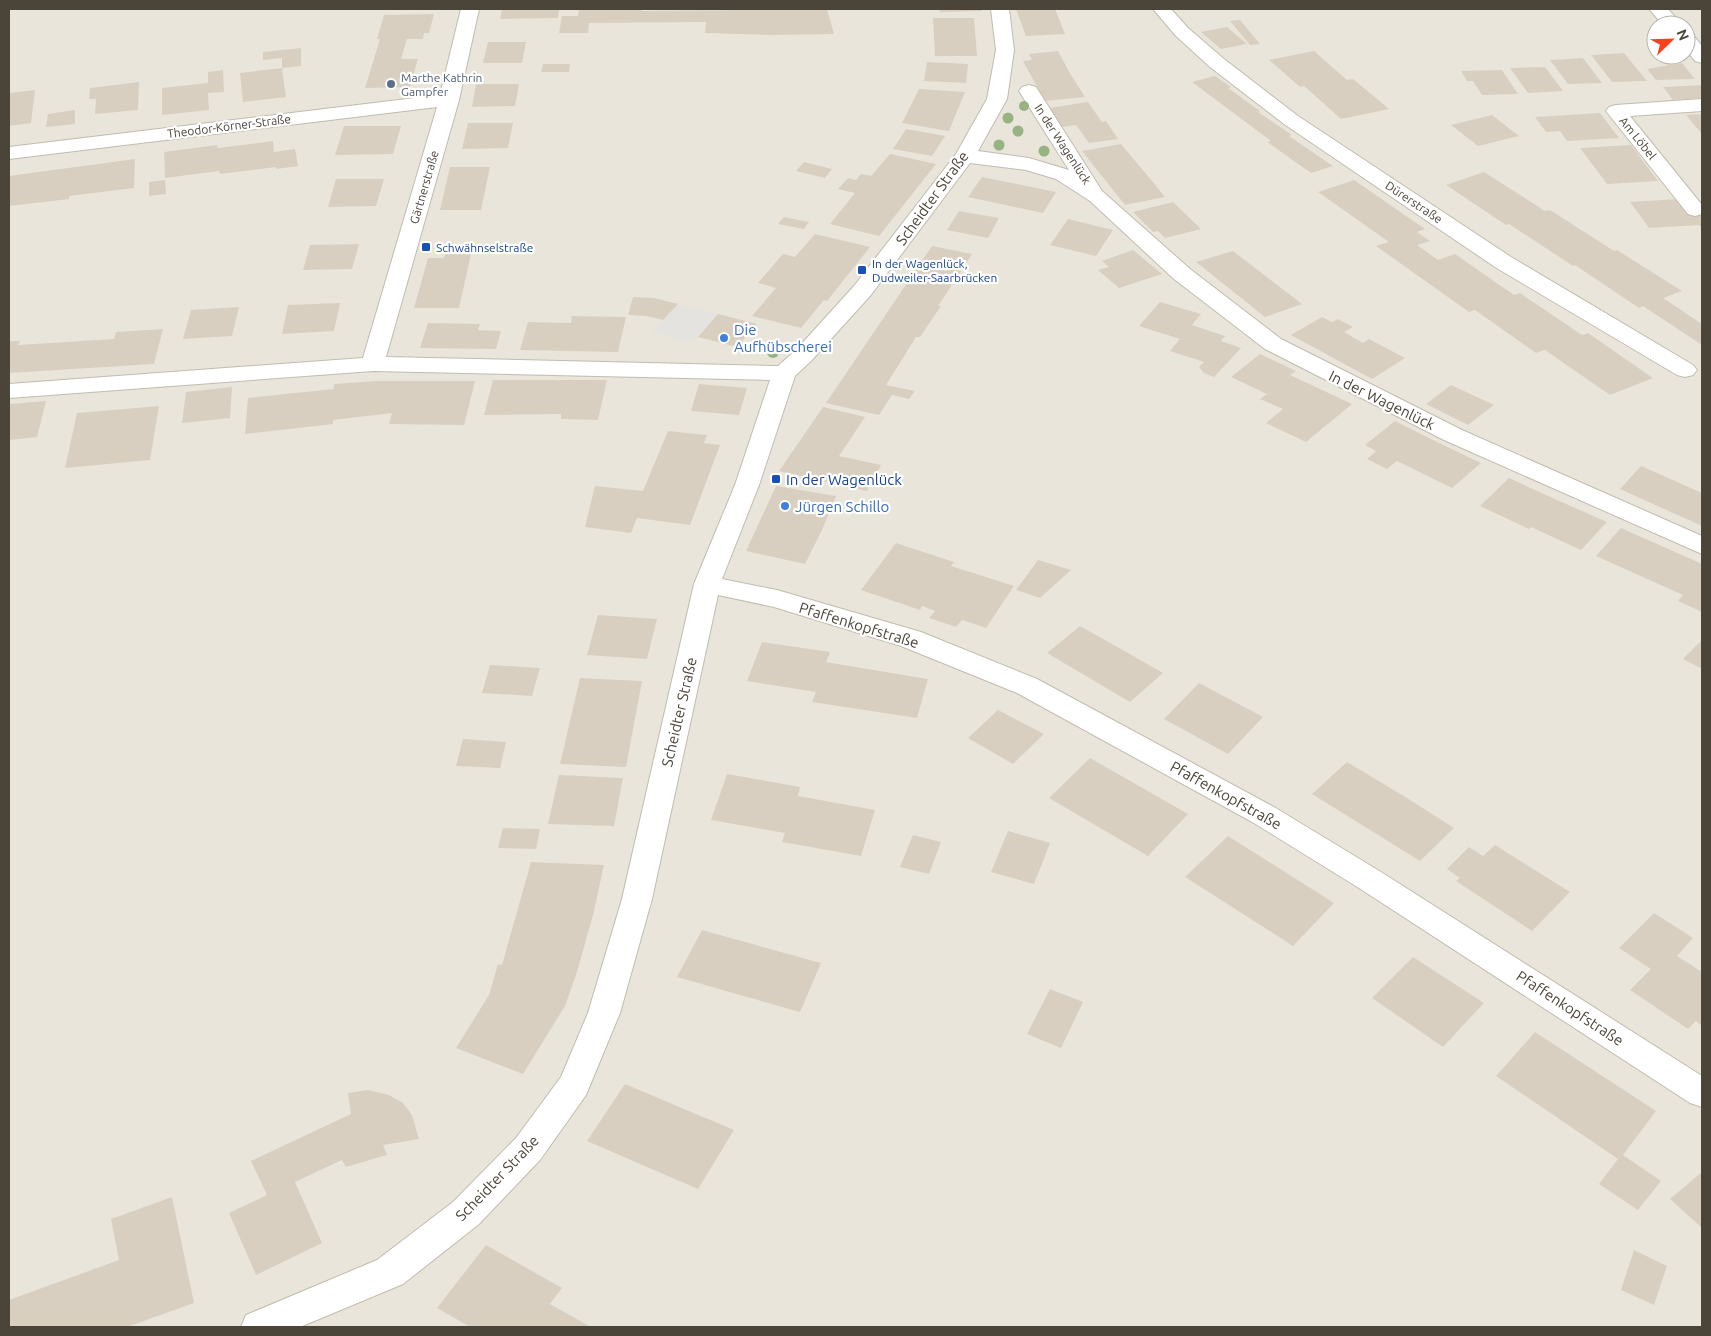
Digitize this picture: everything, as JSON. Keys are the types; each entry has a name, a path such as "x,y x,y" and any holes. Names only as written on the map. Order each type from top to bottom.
{"street":[{"name":"Gärtnerstraße","path":"372,364 449,100 470,9"},
{"name":"Scheidter Straße","path":"259,1327 390,1272 466,1214 528,1149 574,1085 604,1013 637,899 707,584 747,484 784,373 804,355 862,291 965,156 997,99 1006,50 1000,9"},
{"name":"Dürerstraße","path":"1162,9 1182,32 1217,63 1292,120 1502,262 1685,370"},
{"name":"In der Wagenlück","path":"1029,91 1097,197"},
{"name":"Theodor-Körner-Straße","path":"9,153 449,100"},
{"name":"Am Löbel","path":"1695,210 1616,111 1702,104"},
{"name":"In der Wagenlück","path":"965,156 1029,164 1063,175 1097,197 1182,274 1274,344 1453,435 1702,546"},
{"path":"9,391 372,364 784,373"},
{"name":"Pfaffenkopfstraße","path":"707,584 777,600 910,639 1027,686 1264,815 1370,880 1702,1093"}],"shaded area":[{"path":"9,9 1702,9 1702,1327 9,1327"},
{"path":"678,304 718,314 692,343 653,332"}],"building":[{"path":"502,9 559,9 558,18 500,19"},
{"path":"579,9 642,9 642,11 827,9 834,34 705,33 706,22 589,23 588,33 559,33 562,16 578,16"},
{"path":"939,9 982,9 982,11 940,12"},
{"path":"1016,9 1055,9 1065,34 1026,36"},
{"path":"434,14 429,33 424,33 423,39 407,39 401,59 418,59 410,87 365,88 380,39 377,39 384,15"},
{"path":"933,18 974,18 977,56 935,56"},
{"path":"1240,20 1260,44 1250,45 1230,21"},
{"path":"1227,27 1247,44 1221,49 1201,32"},
{"path":"488,42 526,42 522,63 483,63"},
{"path":"301,48 301,66 282,68 282,58 263,60 263,52"},
{"path":"1058,51 1085,97 1045,101 1023,61 1032,60 1029,54"},
{"path":"1314,51 1347,80 1353,79 1389,109 1341,119 1304,86 1300,87 1269,60"},
{"path":"1624,53 1647,81 1612,82 1591,55"},
{"path":"1583,58 1602,83 1568,84 1550,60"},
{"path":"927,62 968,64 966,83 924,81"},
{"path":"543,64 570,64 569,72 541,72"},
{"path":"1684,65 1695,79 1656,80 1647,69"},
{"path":"1545,67 1563,91 1528,93 1510,68"},
{"path":"282,68 286,97 243,102 240,73"},
{"path":"223,70 224,92 208,93 209,110 162,115 162,88 208,83 208,72"},
{"path":"1502,70 1518,94 1482,95 1473,81 1467,81 1461,71"},
{"path":"1215,76 1260,111 1258,112 1292,135 1289,136 1333,166 1311,173 1267,142 1271,141 1192,82"},
{"path":"139,82 138,110 95,114 96,99 89,99 90,88"},
{"path":"476,84 519,84 515,106 472,107"},
{"path":"1702,85 1702,98 1673,100 1663,87"},
{"path":"919,89 965,92 949,131 902,123"},
{"path":"35,90 31,123 9,126 9,93"},
{"path":"1088,102 1102,122 1106,121 1118,139 1089,143 1076,125 1062,127 1049,108"},
{"path":"75,110 75,124 46,127 48,114"},
{"path":"1600,113 1619,138 1567,141 1560,131 1546,132 1535,117"},
{"path":"1702,114 1702,134 1686,115"},
{"path":"1492,115 1519,136 1478,146 1451,125"},
{"path":"468,123 513,123 508,148 462,149"},
{"path":"344,126 401,126 393,154 335,155"},
{"path":"906,129 945,136 932,156 893,149"},
{"path":"273,141 274,152 295,149 298,166 220,174 219,171 165,178 164,152 217,145 218,148"},
{"path":"1121,144 1165,197 1125,205 1082,151"},
{"path":"1631,145 1658,181 1607,184 1580,148"},
{"path":"890,154 936,164 879,236 830,224 855,193 838,189 848,178 856,180 861,174 871,176"},
{"path":"135,159 134,188 69,196 69,199 9,206 9,176"},
{"path":"804,162 832,169 825,178 796,171"},
{"path":"450,167 490,167 481,210 440,210"},
{"path":"1484,172 1545,211 1550,210 1682,291 1663,298 1702,324 1702,345 1643,306 1639,308 1575,265 1573,266 1509,224 1506,225 1446,185"},
{"path":"982,177 1056,192 1043,213 968,197"},
{"path":"336,179 384,179 376,206 328,207"},
{"path":"165,180 166,194 149,196 149,182"},
{"path":"1354,180 1425,229 1417,232 1430,241 1417,245 1438,260 1455,254 1514,295 1520,293 1582,335 1588,333 1653,378 1610,395 1545,350 1536,353 1475,310 1469,312 1376,246 1389,242 1318,192"},
{"path":"1679,199 1691,215 1702,214 1702,229 1699,225 1649,228 1630,202"},
{"path":"1173,202 1201,229 1165,238 1158,231 1153,232 1133,212"},
{"path":"959,211 999,218 988,238 947,230"},
{"path":"784,217 809,222 804,229 778,224"},
{"path":"1068,219 1113,230 1096,256 1050,245"},
{"path":"815,234 870,247 827,301 824,300 801,328 752,316 776,288 758,283 783,254 795,257"},
{"path":"359,244 352,269 303,270 310,245"},
{"path":"932,246 972,254 938,306 941,306 920,337 916,337 886,385 915,391 909,399 892,395 879,415 826,403"},
{"path":"1133,250 1162,274 1119,288 1098,270 1109,267 1102,261"},
{"path":"1233,251 1302,304 1265,317 1196,262"},
{"path":"445,254 471,254 459,308 414,308 428,258 444,258"},
{"path":"633,297 654,298 678,304 663,320 647,316 628,315"},
{"path":"1160,302 1201,314 1192,325 1225,336 1221,341 1241,348 1214,377 1204,373 1199,367 1204,362 1170,351 1180,339 1139,326"},
{"path":"340,303 334,331 282,334 288,305"},
{"path":"239,307 232,336 183,339 191,310"},
{"path":"718,314 757,324 737,347 698,337"},
{"path":"572,316 626,317 618,352 520,350 528,322 571,323"},
{"path":"1322,317 1332,322 1338,319 1353,327 1344,332 1363,343 1369,339 1405,358 1372,379 1291,335"},
{"path":"428,323 480,324 478,330 501,331 496,349 420,348"},
{"path":"163,329 154,364 9,373 9,341 20,341 18,345 114,339 116,332"},
{"path":"1260,354 1296,371 1290,375 1352,404 1306,442 1266,423 1283,409 1260,399 1267,394 1231,377"},
{"path":"493,380 607,380 598,420 561,419 561,414 484,415"},
{"path":"376,381 475,381 464,425 389,424 392,413 333,420 333,424 245,434 248,398 334,389 334,384"},
{"path":"699,384 747,388 739,415 691,411"},
{"path":"1451,385 1494,405 1468,425 1426,404"},
{"path":"232,387 230,418 182,423 186,392"},
{"path":"46,401 37,437 9,440 9,404"},
{"path":"159,406 150,460 65,468 77,413"},
{"path":"823,407 865,417 839,456 881,465 867,491 779,471"},
{"path":"1395,421 1481,463 1452,488 1397,461 1387,469 1367,459 1376,451 1365,445"},
{"path":"668,431 707,435 704,443 720,445 690,525 637,518 631,533 585,527 595,486 643,491"},
{"path":"1641,466 1702,493 1702,526 1620,489"},
{"path":"1509,478 1607,522 1581,550 1531,527 1529,529 1480,506"},
{"path":"776,486 836,496 805,564 746,551"},
{"path":"1621,528 1702,564 1702,612 1678,601 1683,595 1596,556"},
{"path":"896,543 954,562 951,566 1014,586 986,628 962,620 956,627 929,618 935,611 922,606 920,610 861,590"},
{"path":"1038,560 1071,570 1040,598 1016,590"},
{"path":"598,615 657,619 647,659 587,655"},
{"path":"1080,626 1163,673 1130,702 1047,653"},
{"path":"1702,640 1702,669 1683,659"},
{"path":"762,642 830,652 826,662 928,679 917,718 812,702 816,692 747,681"},
{"path":"490,665 540,668 532,696 482,693"},
{"path":"580,678 642,681 626,767 560,764"},
{"path":"1199,683 1263,717 1228,754 1164,719"},
{"path":"998,710 1044,734 1013,764 968,738"},
{"path":"463,739 506,742 500,768 456,766"},
{"path":"1090,758 1188,814 1148,856 1049,798"},
{"path":"1347,762 1454,828 1420,861 1312,794"},
{"path":"727,774 800,787 798,796 875,810 861,856 782,842 785,833 711,820"},
{"path":"559,775 623,778 614,826 548,824"},
{"path":"503,828 540,829 536,849 498,848"},
{"path":"1008,831 1050,843 1034,884 991,872"},
{"path":"913,835 941,842 929,874 900,867"},
{"path":"1228,836 1334,903 1293,946 1185,877"},
{"path":"1495,845 1570,892 1532,931 1456,881 1460,878 1447,869 1469,847 1483,856"},
{"path":"531,862 604,865 593,915 565,1006 523,1074 456,1048 489,995 498,964 502,965"},
{"path":"1654,913 1693,938 1677,956 1702,972 1702,1026 1696,1021 1688,1029 1630,990 1651,969 1619,948"},
{"path":"702,930 821,963 800,1012 677,977"},
{"path":"1413,957 1484,1003 1443,1047 1372,998"},
{"path":"1050,989 1083,1002 1061,1048 1027,1034"},
{"path":"1535,1032 1656,1111 1623,1155 1661,1181 1638,1210 1599,1184 1618,1159 1496,1076"},
{"path":"625,1084 734,1130 698,1189 587,1141"},
{"path":"368,1090 389,1095 403,1103 412,1115 419,1139 383,1145 387,1155 346,1167 342,1160 295,1182 322,1243 256,1275 229,1213 267,1195 251,1161 351,1114 348,1093"},
{"path":"1702,1172 1702,1228 1670,1199"},
{"path":"172,1197 194,1303 127,1327 9,1327 9,1300 119,1260 111,1219"},
{"path":"486,1245 562,1288 550,1304 591,1327 470,1327 437,1308"},
{"path":"1634,1250 1667,1266 1654,1305 1621,1290"}],"place":[{"name":"Marthe Kathrin Gampfer","path":"391,84"},
{"name":"Schwähnselstraße","path":"426,247"},
{"name":"In der Wagenlück, Dudweiler-Saarbrücken","path":"862,270"},
{"name":"Die Aufhübscherei","path":"724,338"},
{"name":"In der Wagenlück","path":"776,479"},
{"name":"Jürgen Schillo","path":"785,506"}]}
